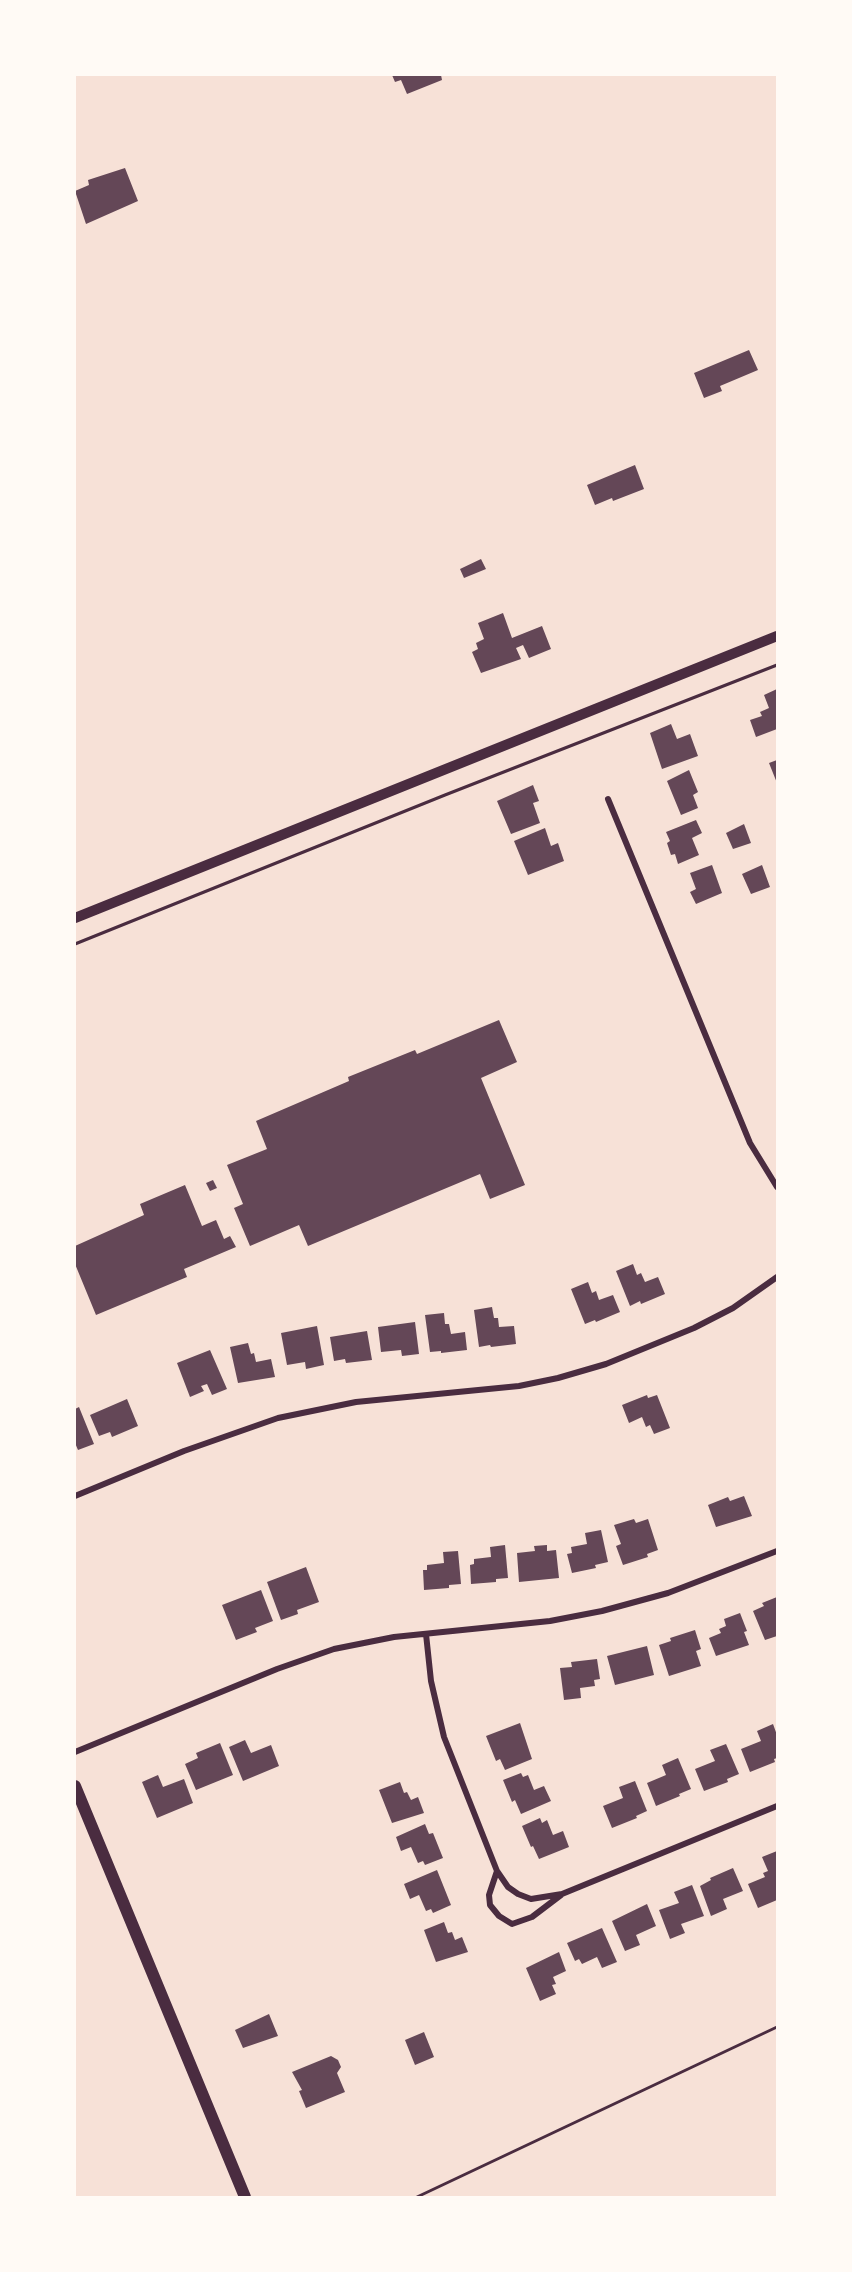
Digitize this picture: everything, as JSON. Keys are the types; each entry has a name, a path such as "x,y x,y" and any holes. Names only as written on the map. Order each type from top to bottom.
{"main road":[{"path":"75,1786 245,2197"}],"street":[{"path":"75,918 777,636"},
{"path":"608,799 750,1143 777,1187"},
{"path":"75,1496 184,1451 278,1418 356,1402 519,1386 558,1378 606,1364 694,1328 733,1308 777,1277"},
{"path":"75,1752 305,1658 364,1642 550,1621 602,1611 668,1593 777,1551"},
{"path":"426,1634 431,1681 444,1737 497,1871 508,1887 531,1899 562,1894 777,1806"},
{"path":"497,1871 489,1895 490,1905 499,1916 512,1924 532,1917 562,1894"}],"path":[{"path":"75,944 445,795 777,665"},
{"path":"417,2197 777,2027"}],"building":[{"path":"392,75 441,75 442,80 407,94 401,80 395,82"},
{"path":"125,168 138,201 86,224 75,191 89,185 88,180"},
{"path":"749,350 758,370 720,386 722,391 704,398 694,373"},
{"path":"635,465 644,489 595,505 587,485"},
{"path":"481,559 486,569 464,578 460,569"},
{"path":"503,613 512,638 542,626 551,649 529,658 523,645 516,648 521,659 481,673 472,652 478,649 476,643 484,639 478,623"},
{"path":"777,689 777,729 756,737 750,720 762,716 760,712 769,708 764,695"},
{"path":"671,724 677,739 690,734 698,756 662,769 650,733"},
{"path":"777,760 777,783 769,763"},
{"path":"689,770 698,792 693,795 698,808 681,815 667,781"},
{"path":"533,785 539,801 533,803 540,823 511,834 497,801"},
{"path":"696,820 702,833 692,838 699,855 678,864 675,854 671,855 667,843 670,841 666,832"},
{"path":"744,824 751,843 733,849 726,833"},
{"path":"545,828 551,846 558,843 564,861 528,875 514,841"},
{"path":"712,865 722,893 696,904 690,892 696,889 690,873"},
{"path":"762,865 770,887 751,894 742,874"},
{"path":"499,1020 517,1062 481,1078 525,1185 490,1199 480,1174 308,1246 299,1225 250,1246 234,1208 243,1204 227,1165 267,1149 256,1121 349,1081 348,1077 415,1050 417,1054"},
{"path":"213,1180 217,1188 210,1191 206,1183"},
{"path":"185,1185 202,1226 216,1220 224,1239 230,1236 236,1247 184,1269 187,1277 96,1315 75,1264 75,1246 144,1215 140,1204"},
{"path":"633,1264 637,1275 641,1273 645,1282 658,1277 665,1294 630,1306 616,1271"},
{"path":"588,1282 592,1293 596,1291 599,1300 613,1295 620,1312 585,1324 571,1289"},
{"path":"492,1307 494,1318 498,1318 499,1327 514,1326 516,1344 479,1347 474,1310"},
{"path":"444,1313 445,1324 449,1324 451,1334 465,1332 467,1350 430,1352 425,1315"},
{"path":"415,1322 419,1354 402,1356 401,1350 381,1352 378,1327"},
{"path":"317,1326 324,1365 306,1369 305,1362 287,1365 281,1333"},
{"path":"367,1331 372,1360 346,1363 345,1359 334,1361 330,1337"},
{"path":"248,1343 256,1362 271,1359 275,1377 238,1383 230,1347"},
{"path":"210,1350 227,1389 212,1395 207,1384 201,1386 204,1391 190,1397 177,1363"},
{"path":"647,1395 648,1398 657,1395 670,1428 654,1434 650,1425 646,1427 642,1417 629,1423 622,1405"},
{"path":"127,1399 138,1426 112,1437 110,1432 99,1436 90,1415"},
{"path":"79,1407 94,1444 78,1450 75,1443 75,1409"},
{"path":"744,1496 752,1516 716,1527 708,1505 728,1497 730,1501"},
{"path":"634,1519 636,1523 648,1519 658,1550 647,1554 648,1557 623,1565 616,1546 621,1544 614,1525"},
{"path":"601,1530 608,1562 595,1565 596,1568 572,1573 567,1554 572,1553 571,1547 587,1544 585,1533"},
{"path":"505,1545 508,1578 496,1579 496,1582 471,1584 470,1565 474,1564 474,1559 491,1557 490,1547"},
{"path":"547,1545 547,1551 556,1550 559,1578 519,1582 517,1553 535,1551 534,1546"},
{"path":"458,1551 461,1584 449,1585 449,1588 424,1590 423,1570 427,1570 427,1565 444,1563 443,1552"},
{"path":"306,1567 319,1602 297,1610 298,1614 281,1620 267,1582"},
{"path":"261,1590 273,1621 255,1628 257,1632 236,1640 222,1605"},
{"path":"777,1597 777,1636 765,1640 753,1611 764,1606 762,1603"},
{"path":"740,1613 747,1631 744,1632 749,1645 716,1656 709,1638 721,1633 719,1629 726,1626 724,1619"},
{"path":"695,1630 701,1649 696,1651 701,1666 669,1676 659,1645 671,1641 670,1638"},
{"path":"647,1646 654,1675 615,1685 607,1656"},
{"path":"597,1659 600,1679 594,1680 595,1686 580,1688 581,1698 564,1700 560,1668 572,1667 571,1662"},
{"path":"520,1723 532,1759 505,1770 500,1759 496,1761 486,1736"},
{"path":"773,1724 777,1735 777,1758 774,1759 775,1762 750,1772 741,1749 761,1741 757,1731"},
{"path":"245,1740 251,1753 271,1745 279,1766 243,1781 229,1747"},
{"path":"220,1743 233,1775 196,1790 185,1764 198,1758 196,1753"},
{"path":"726,1744 739,1774 727,1779 728,1782 704,1791 695,1769 715,1761 710,1750"},
{"path":"678,1758 691,1789 656,1806 647,1783 666,1775 662,1765"},
{"path":"521,1773 523,1777 528,1775 534,1790 544,1786 551,1801 521,1814 515,1800 512,1802 503,1780"},
{"path":"158,1775 163,1787 184,1779 193,1803 157,1818 142,1782"},
{"path":"635,1781 647,1811 636,1816 637,1818 612,1828 603,1806 623,1798 619,1787"},
{"path":"400,1782 404,1793 407,1792 411,1800 418,1797 424,1813 392,1823 379,1790"},
{"path":"540,1818 542,1823 547,1820 553,1835 563,1831 569,1847 539,1859 522,1826"},
{"path":"425,1824 429,1834 433,1833 443,1858 425,1865 423,1861 418,1863 411,1847 401,1851 396,1837"},
{"path":"777,1851 777,1900 758,1908 748,1884 765,1877 763,1873 768,1871 762,1857"},
{"path":"733,1868 743,1891 723,1899 727,1909 711,1916 700,1886 711,1880 710,1878"},
{"path":"437,1870 451,1905 433,1913 431,1909 426,1911 419,1895 410,1899 404,1884"},
{"path":"692,1885 704,1916 681,1924 685,1933 670,1939 659,1910 679,1903 674,1892"},
{"path":"647,1904 656,1926 636,1935 640,1945 625,1951 612,1921"},
{"path":"444,1922 448,1933 452,1932 455,1940 462,1937 468,1952 436,1962 424,1930"},
{"path":"602,1928 617,1962 602,1968 597,1957 582,1964 579,1959 575,1961 567,1943"},
{"path":"559,1952 566,1971 553,1977 556,1984 552,1985 556,1994 540,2001 526,1968"},
{"path":"269,2014 278,2036 243,2048 235,2030"},
{"path":"424,2032 434,2057 415,2065 405,2040"},
{"path":"331,2056 338,2060 341,2067 337,2073 345,2092 306,2108 299,2091 302,2090 292,2072"}]}
